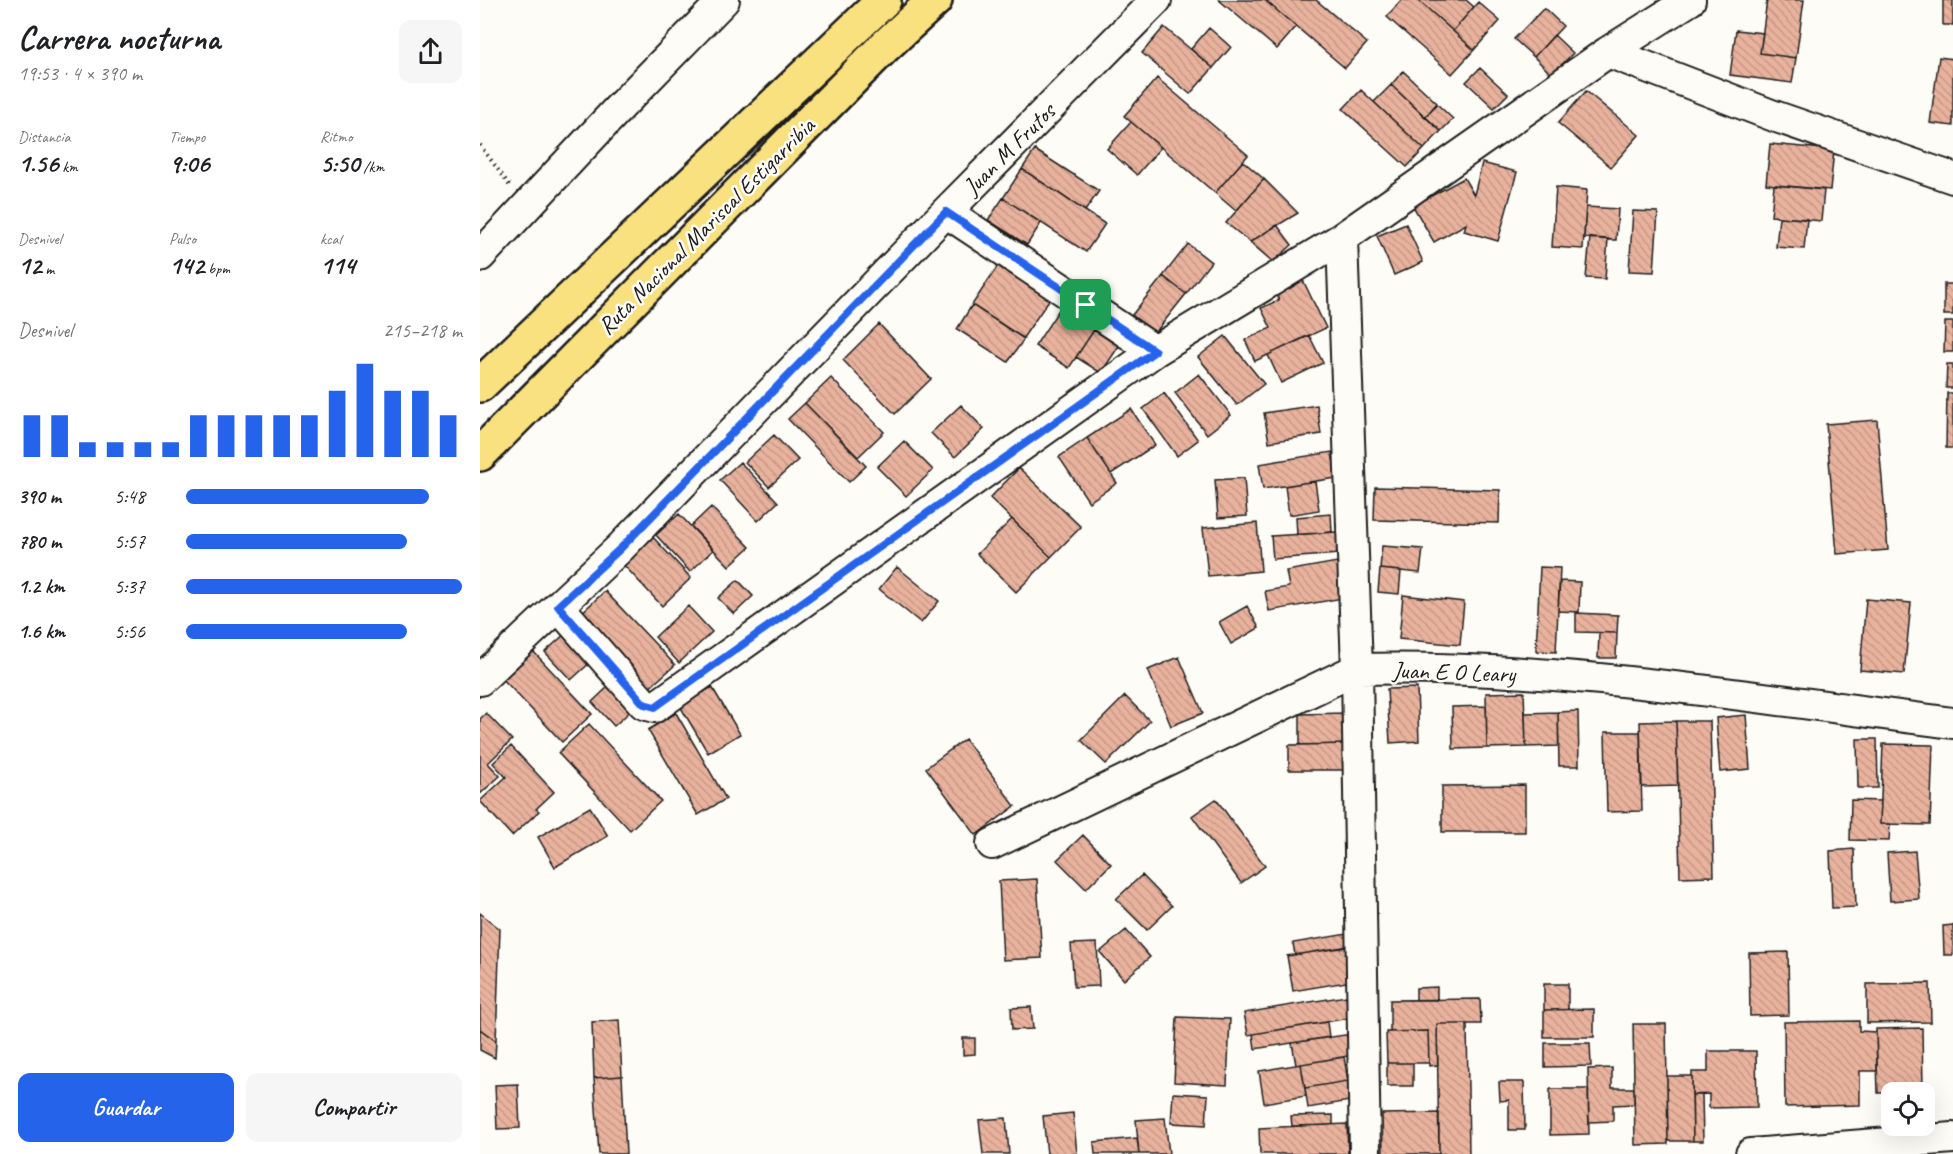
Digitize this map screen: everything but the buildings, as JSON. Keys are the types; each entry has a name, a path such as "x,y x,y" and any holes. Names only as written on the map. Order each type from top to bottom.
{"highway":[{"name":"Ruta Nacional Mariscal Estigarribia","path":"480,385 884,0"},
{"name":"Ruta Nacional Mariscal Estigarribia","path":"480,454 883,48 934,0"}],"street":[{"path":"480,256 724,0"},
{"name":"Juan M Frutos","path":"480,680 621,548 946,212 1156,0"},
{"path":"558,606 644,704 655,707 1155,351 1342,238 1608,52 1690,0"},
{"path":"1608,52 1774,116 1953,178"},
{"path":"946,212 1155,351"},
{"path":"1342,238 1357,669 1365,1154"},
{"name":"Juan E O Leary","path":"992,844 1357,669 1410,668 1668,687 1953,723"},
{"path":"1751,1154 1953,1138"}],"path":[{"path":"480,145 526,209"}],"route":[{"path":"946,212 1086,305 1155,351 655,707 644,704 558,606 621,548 946,212"}]}
